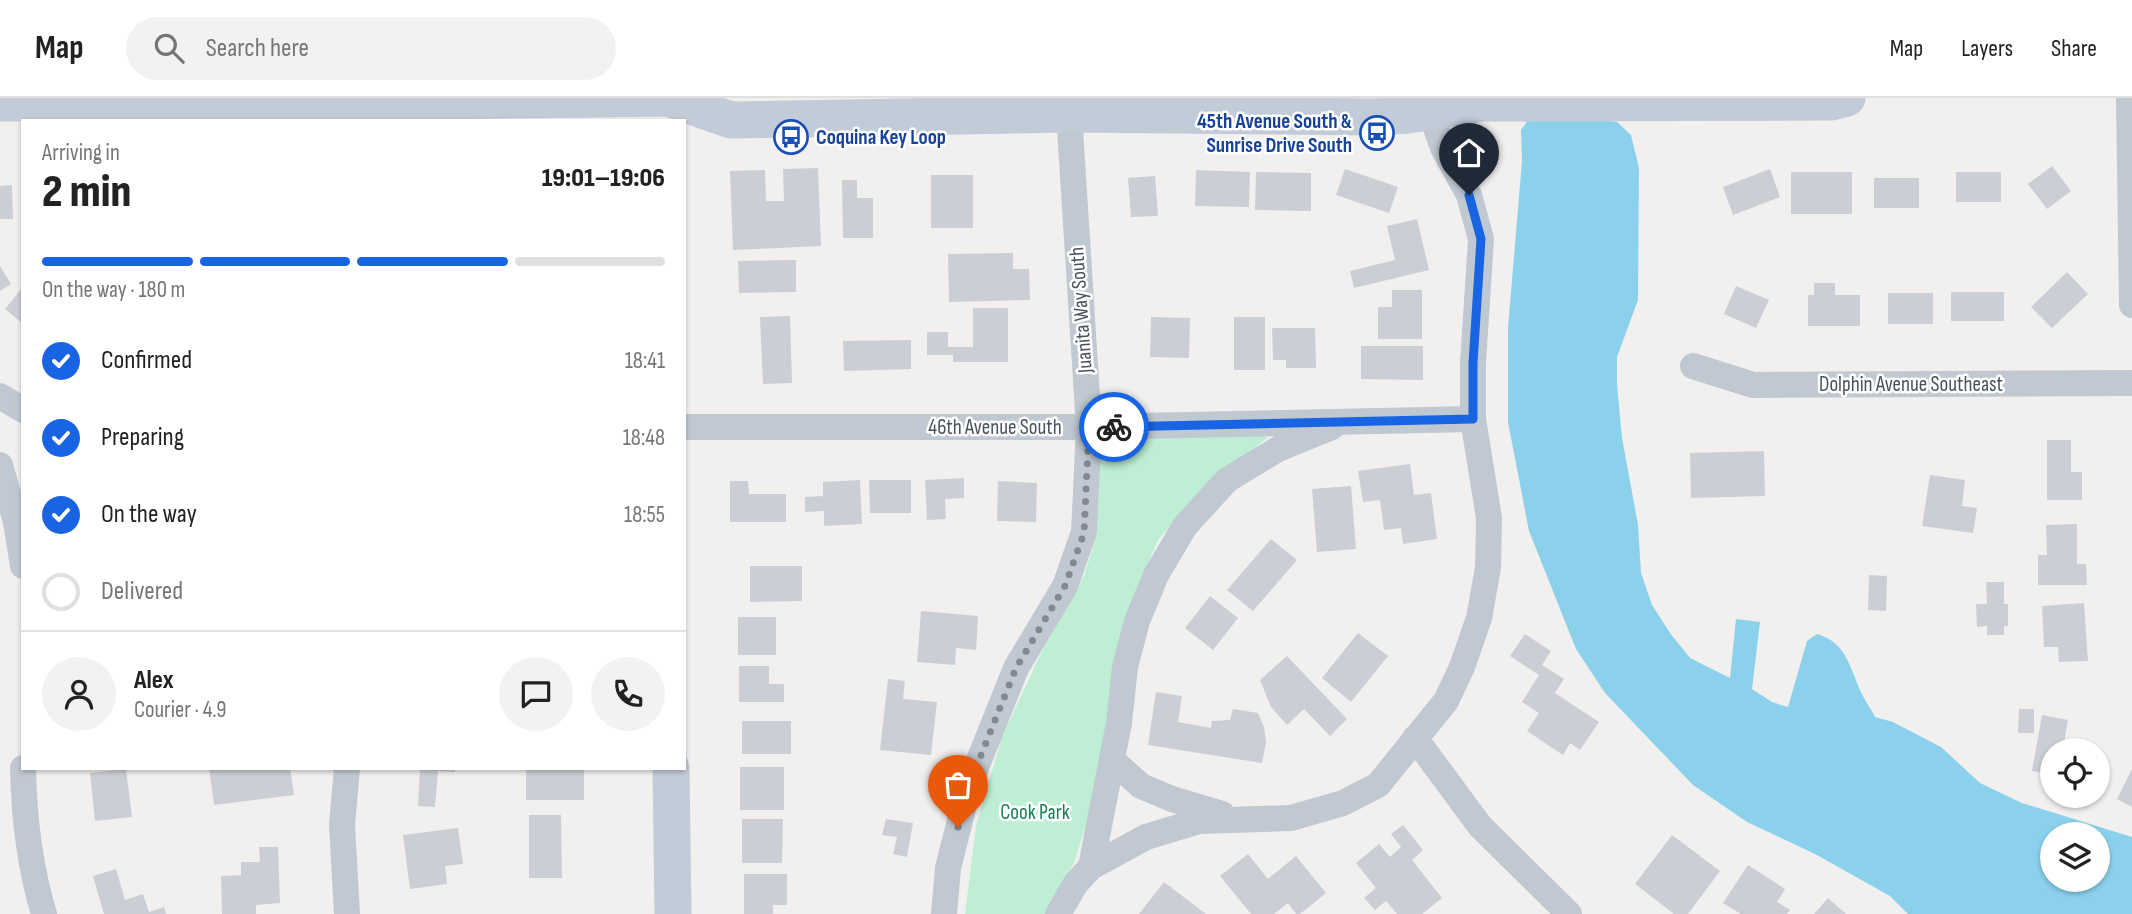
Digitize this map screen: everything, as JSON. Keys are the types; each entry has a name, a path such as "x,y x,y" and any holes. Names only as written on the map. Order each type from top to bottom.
{"street":[{"path":"14,101 668,98 731,120 1068,106 1377,117 1430,105 1609,101 1831,102 1847,98"},
{"path":"668,98 668,119"},
{"path":"2129,98 2132,305"},
{"path":"559,100 592,119"},
{"path":"1058,914 1076,883 1091,867 1146,837 1199,821 1291,818 1343,803 1378,785 1446,701 1462,667 1479,618 1489,568 1489,518 1473,419 1473,363 1481,239 1469,195 1443,148 1430,105"},
{"name":"Juanita Way South","path":"944,914 948,868 969,785 1016,668 1065,586 1084,533 1089,427 1068,106"},
{"name":"Dolphin Avenue Southeast","path":"1693,366 1753,385 2132,383"},
{"path":"0,396 21,409"},
{"name":"46th Avenue South","path":"686,427 1089,427 1473,419"},
{"path":"1091,867 1119,723 1125,667 1137,621 1156,575 1185,526 1227,480 1278,449 1350,420"},
{"path":"0,465 16,523 21,554"},
{"path":"1415,738 1480,826 1569,914"},
{"path":"1112,760 1141,786 1172,799 1238,819"},
{"path":"23,770 23,800 37,892 44,914"},
{"path":"347,770 342,825 347,914"},
{"path":"671,770 673,914"}],"green space":[{"name":"Cook Park","path":"1242,434 1268,437 1192,500 1158,540 1134,596 1086,825 1074,863 1045,914 965,914 976,826 1002,737 1042,651 1084,576 1097,534 1101,437"}],"water":[{"path":"1526,98 1608,98 1608,121 1617,122 1631,135 1639,168 1638,300 1617,357 1617,385 1622,438 1638,525 1641,573 1652,605 1670,633 1690,658 1730,678 1736,619 1760,622 1752,689 1772,702 1788,707 1807,641 1817,634 1828,638 1842,651 1875,717 1893,722 1941,747 1980,783 2022,803 2083,822 2040,822 2040,892 2110,892 2110,830 2132,837 2132,914 1908,914 1890,896 1815,854 1747,822 1693,785 1605,693 1576,649 1529,531 1508,422 1508,328 1522,161 1521,130 1526,123"}],"building":[{"path":"2052,166 2071,191 2047,209 2028,184"},
{"path":"818,168 821,246 733,250 730,171 765,170 766,201 784,201 783,169"},
{"path":"1345,169 1398,187 1389,213 1336,195"},
{"path":"1770,169 1780,197 1733,215 1723,187"},
{"path":"1196,170 1250,172 1249,207 1195,206"},
{"path":"1256,172 1311,173 1311,211 1255,210"},
{"path":"1791,172 1852,172 1852,214 1791,214"},
{"path":"1956,172 2001,172 2001,202 1956,202"},
{"path":"931,175 973,175 973,228 931,228"},
{"path":"1155,176 1158,216 1131,217 1128,178"},
{"path":"1874,178 1919,178 1919,208 1874,208"},
{"path":"842,180 857,180 857,198 873,198 873,238 843,238"},
{"path":"12,185 13,219 0,219 0,186"},
{"path":"1417,219 1429,270 1354,288 1350,271 1395,260 1387,226"},
{"path":"1013,253 1013,269 1029,269 1030,300 949,302 948,254"},
{"path":"796,260 796,292 739,293 738,261"},
{"path":"0,266 11,284 0,291"},
{"path":"2067,272 2088,294 2052,328 2031,307"},
{"path":"1814,283 1835,283 1835,295 1860,295 1860,326 1808,326 1808,295 1814,295"},
{"path":"1736,286 1769,300 1756,328 1724,314"},
{"path":"21,289 21,322 5,309"},
{"path":"1392,290 1422,290 1422,339 1378,339 1378,307 1392,307"},
{"path":"1951,292 2004,292 2004,321 1951,321"},
{"path":"1888,293 1933,293 1933,324 1888,324"},
{"path":"973,308 1008,308 1008,362 953,362 953,355 927,355 927,332 948,332 948,347 973,347"},
{"path":"790,316 792,383 763,384 760,317"},
{"path":"1151,317 1190,318 1189,358 1150,357"},
{"path":"1234,317 1265,317 1265,370 1234,370"},
{"path":"1272,328 1315,328 1316,368 1286,368 1286,360 1273,360"},
{"path":"911,340 911,369 844,371 843,341"},
{"path":"1361,346 1423,346 1423,380 1361,379"},
{"path":"2047,440 2071,440 2071,472 2082,472 2082,500 2047,500"},
{"path":"1764,451 1765,496 1691,498 1690,453"},
{"path":"1410,464 1414,495 1431,493 1437,539 1403,544 1401,528 1384,530 1380,500 1363,502 1358,471"},
{"path":"1930,475 1965,480 1962,506 1977,508 1973,533 1922,526"},
{"path":"964,478 964,498 945,499 946,519 927,520 925,480"},
{"path":"860,480 862,524 824,526 824,511 805,512 805,497 823,496 823,482"},
{"path":"869,480 911,480 911,513 870,513"},
{"path":"730,481 748,481 749,494 786,494 786,522 730,522"},
{"path":"998,481 1037,483 1036,522 997,521"},
{"path":"1351,486 1356,549 1317,552 1312,489"},
{"path":"2077,524 2077,564 2086,564 2087,585 2038,585 2038,555 2047,555 2046,525"},
{"path":"1271,539 1297,560 1253,611 1227,590"},
{"path":"750,566 802,566 802,601 750,602"},
{"path":"1869,575 1887,576 1886,611 1868,610"},
{"path":"1986,582 2004,582 2008,626 2004,626 2004,635 1987,635 1987,626 1977,627 1976,604 1987,604"},
{"path":"1210,596 1238,618 1213,650 1185,628"},
{"path":"2084,603 2088,661 2059,662 2058,647 2044,647 2042,606"},
{"path":"921,611 978,616 976,650 956,648 955,665 917,662"},
{"path":"738,617 776,617 776,655 738,655"},
{"path":"1358,633 1388,656 1351,702 1322,678"},
{"path":"1525,634 1551,651 1542,665 1564,679 1555,693 1599,722 1580,750 1570,743 1563,755 1527,731 1539,713 1522,702 1539,675 1510,656"},
{"path":"1287,656 1347,719 1330,736 1304,709 1287,725 1271,707 1260,680"},
{"path":"739,666 769,666 769,684 784,684 784,702 739,702"},
{"path":"888,679 905,681 903,699 937,702 931,755 880,750"},
{"path":"1156,692 1182,696 1178,722 1211,728 1212,721 1230,720 1233,709 1258,713 1266,742 1262,763 1148,745"},
{"path":"2019,709 2034,709 2034,733 2018,733"},
{"path":"2042,715 2068,720 2065,738 2040,738 2040,772 2032,771"},
{"path":"742,721 791,721 791,754 742,754"},
{"path":"740,767 784,767 784,810 740,810"},
{"path":"2132,769 2132,807 2117,799"},
{"path":"126,770 132,817 95,821 90,773"},
{"path":"209,770 290,770 294,795 214,805"},
{"path":"420,770 455,770 438,771 435,807 418,806"},
{"path":"526,770 584,770 584,800 526,800"},
{"path":"529,815 561,815 562,878 529,878"},
{"path":"742,819 783,819 782,863 742,863"},
{"path":"886,819 913,823 907,857 893,854 897,837 882,835"},
{"path":"1403,825 1423,850 1412,860 1442,898 1422,914 1397,914 1386,901 1375,910 1364,898 1376,888 1356,863 1379,844 1390,857 1401,847 1391,834"},
{"path":"458,828 463,864 445,866 447,884 410,889 403,835"},
{"path":"1672,835 1720,871 1688,914 1674,914 1635,884"},
{"path":"259,847 278,847 280,903 256,905 256,914 222,914 221,876 241,875 241,862 260,862"},
{"path":"1248,854 1268,879 1296,856 1326,893 1300,914 1296,914 1288,903 1274,914 1251,914 1220,876"},
{"path":"1748,865 1785,889 1777,902 1790,910 1787,914 1741,914 1723,903"},
{"path":"116,869 125,900 143,894 149,912 164,907 166,914 104,914 93,876"},
{"path":"744,874 787,874 787,905 773,905 773,914 744,914"},
{"path":"1164,882 1206,914 1139,914"},
{"path":"1828,898 1846,914 1814,914"}],"way so far":[{"path":"958,827 969,785 1016,668 1065,586 1084,533 1089,427 1114,427"}],"place":[{"name":"45th Avenue South & Sunrise Drive South","path":"1377,133"},
{"name":"Coquina Key Loop","path":"791,137"}],"route":[{"path":"1114,427 1473,419 1473,363 1481,239 1469,195"}]}
